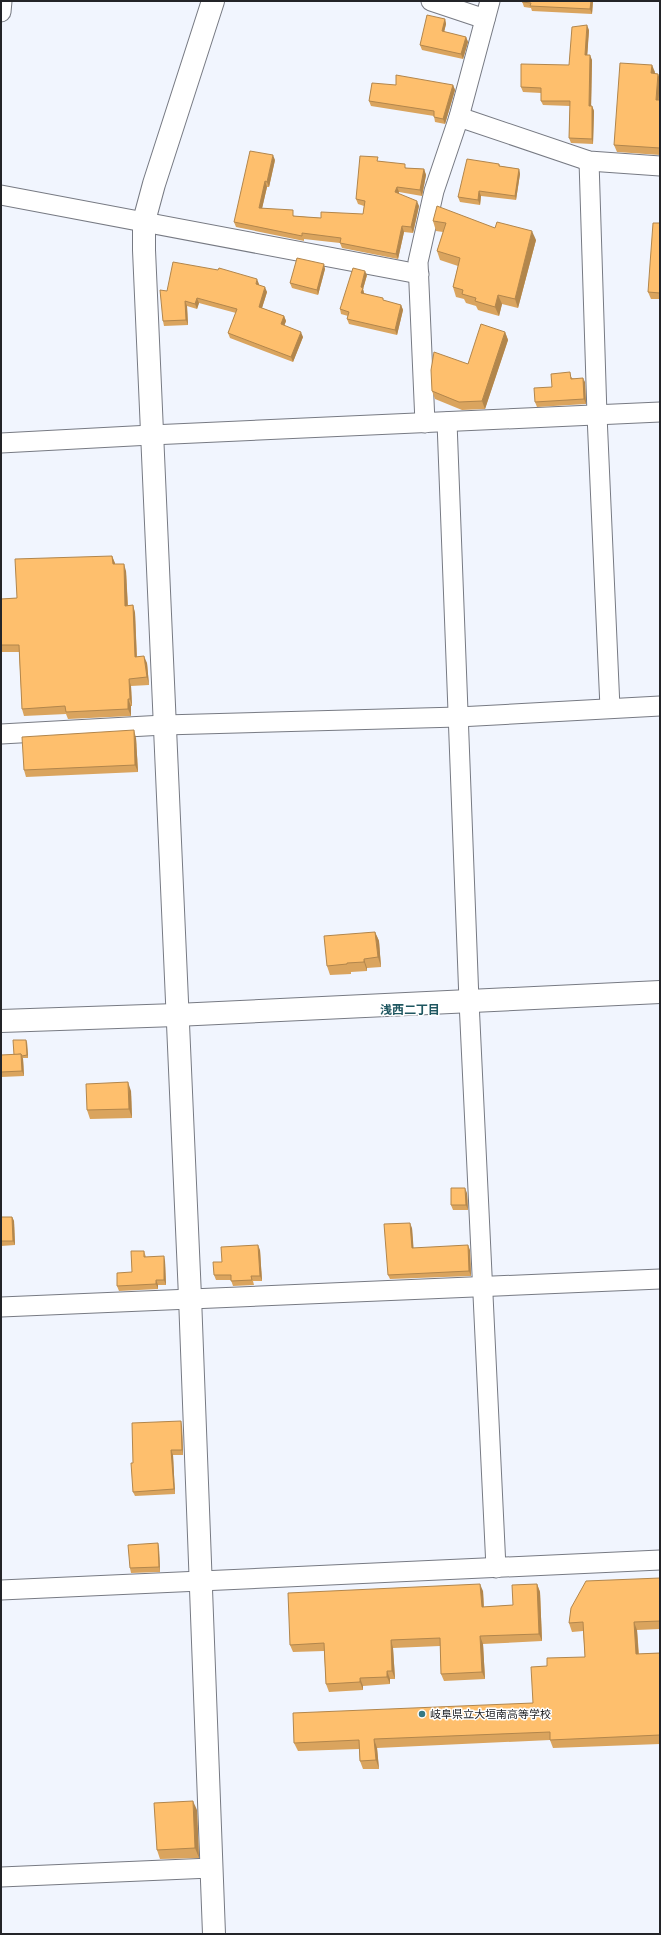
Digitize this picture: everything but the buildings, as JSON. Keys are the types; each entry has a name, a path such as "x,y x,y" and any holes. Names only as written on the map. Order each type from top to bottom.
{"street":[{"path":"1,12 2,1"},
{"path":"213,1 144,221 151,434 176,1015 190,1297 214,1934"},
{"path":"425,423 418,262 434,191 459,117 487,10 431,1"},
{"path":"459,117 589,161 660,166"},
{"path":"589,161 610,708"},
{"path":"1,196 144,221 419,274"},
{"path":"1,443 151,434 660,412"},
{"path":"447,422 468,1001 496,1568"},
{"path":"1,734 164,725 458,718 660,706"},
{"path":"1,1021 176,1015 660,992"},
{"path":"1,1306 190,1297 660,1279"},
{"path":"1,1590 660,1560"},
{"path":"1,1876 211,1868"}],"place":[{"name":"岐阜県立大垣南高等学校","path":"422,1714"}],"district":[{"name":"浅西二丁目","path":"410,1010"}]}
